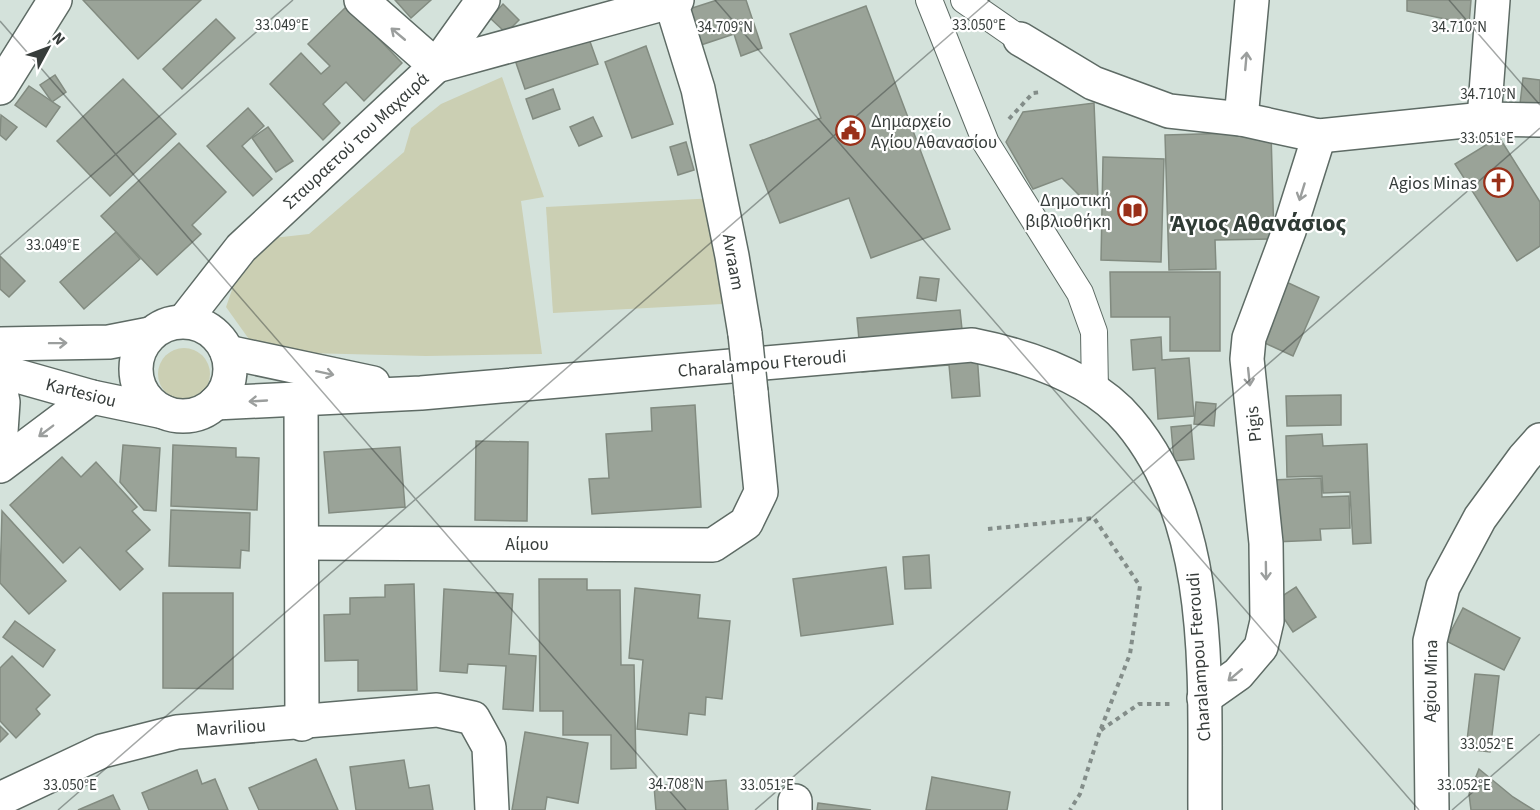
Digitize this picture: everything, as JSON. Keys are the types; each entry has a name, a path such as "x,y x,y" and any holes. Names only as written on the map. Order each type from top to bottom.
{"street":[{"path":"0,88 55,0"},
{"path":"361,0 436,66 483,0"},
{"path":"929,0 986,143 1080,293 1094,332 1095,391"},
{"path":"964,0 1020,39 1092,83 1169,111 1241,119 1319,136 1484,119 1540,120"},
{"path":"1241,119 1252,0"},
{"path":"1484,119 1493,0"},
{"name":"Σταυραετού του Μαχαιρά","path":"184,321 241,248 436,66 674,1"},
{"name":"Avraam","path":"674,1 698,88 732,256 745,334 761,492 746,523"},
{"name":"Pigis","path":"1204,698 1238,674 1261,647 1267,621 1266,543 1247,359 1249,338 1289,231 1319,136"},
{"path":"0,345 109,342 150,334 171,322 184,321 198,324 210,330 227,352 229,379 215,403 191,416 164,412 151,404 141,392 136,377 135,361 140,347 150,334"},
{"name":"Charalampou Fteroudi","path":"215,403 422,393 972,345 1004,351 1047,366 1095,391 1129,420 1159,465 1180,513 1197,583 1204,698 1205,810"},
{"name":"Charalampou Fteroudi","path":"227,352 422,393"},
{"name":"Kartesiou","path":"0,371 92,397 164,412"},
{"path":"0,387 3,402 0,447"},
{"path":"0,466 92,397"},
{"path":"301,398 302,723"},
{"name":"Agiou Mina","path":"1432,810 1430,641 1443,587 1480,518 1540,440"},
{"name":"Αίμου","path":"302,543 713,544 746,523"},
{"name":"Mavriliou","path":"0,799 102,751 177,732 437,710 473,718 489,747 492,810"}],"path":[{"path":"986,143 1033,93 1051,90"},
{"path":"988,530 1094,518 1140,586 1130,654 1100,731 1080,794 1070,810"},
{"path":"1100,731 1138,704"}],"green space":[{"path":"502,77 544,197 521,201 542,354 426,356 306,353 251,342 226,307 240,267 273,238 309,234 404,152 411,128 441,104"},
{"path":"716,198 722,304 553,313 546,207"},
{"path":"179,348 189,348 203,355 210,374 203,393 189,400 179,400 169,396 162,389 158,379 158,369 162,359 169,352"}],"building":[{"path":"83,0 201,0 138,59"},
{"path":"395,0 431,0 411,18"},
{"path":"717,0 746,0 762,48 741,56 734,34 692,48 680,12"},
{"path":"1407,0 1471,0 1469,24 1407,11"},
{"path":"503,4 519,20 506,33 490,18"},
{"path":"347,6 402,63 364,101 346,82 323,104 340,123 323,140 270,84 301,53 321,74 330,66 308,44"},
{"name":"Δημαρχείο Αγίου Αθανασίου","path":"866,6 950,229 871,258 849,198 780,223 750,145 821,118 790,34"},
{"path":"216,19 235,38 182,89 163,69"},
{"path":"588,36 598,64 525,89 515,60"},
{"path":"646,46 673,124 632,138 605,62"},
{"path":"55,75 66,92 52,102 40,85"},
{"path":"1523,78 1540,80 1540,106 1520,104"},
{"path":"123,79 176,134 110,196 57,141"},
{"path":"29,86 60,107 46,127 15,105"},
{"path":"553,89 560,109 533,119 526,99"},
{"path":"1094,103 1098,198 1081,197 1062,178 1033,189 1006,142 1023,112"},
{"path":"248,108 264,126 242,146 272,179 253,196 207,146"},
{"path":"1,115 17,127 6,140 0,135"},
{"path":"593,117 602,136 579,146 570,127"},
{"path":"268,127 293,161 276,172 252,138"},
{"path":"1271,132 1274,239 1215,240 1216,269 1169,270 1165,135"},
{"name":"Agios Minas","path":"1499,137 1540,202 1540,246 1517,261 1455,164"},
{"path":"686,142 694,170 678,175 670,147"},
{"path":"179,143 226,192 192,225 201,234 157,275 101,216"},
{"name":"Δημοτική βιβλιοθήκη","path":"1103,157 1164,159 1161,262 1101,260"},
{"path":"116,232 140,259 84,309 60,282"},
{"path":"0,256 25,281 9,297 0,289"},
{"path":"1110,272 1220,272 1220,351 1170,351 1170,317 1111,317"},
{"path":"920,277 939,279 936,301 917,298"},
{"path":"1282,280 1319,297 1293,356 1256,339"},
{"path":"960,310 963,339 976,339 980,396 952,398 949,365 862,372 857,318"},
{"path":"1161,337 1162,360 1189,358 1194,416 1158,419 1155,368 1133,370 1131,340"},
{"path":"1341,395 1341,425 1287,426 1286,396"},
{"path":"1196,402 1216,404 1214,426 1194,424"},
{"path":"695,405 701,507 592,514 589,479 609,478 606,434 652,431 651,408"},
{"path":"1191,425 1194,459 1174,461 1171,427"},
{"path":"1322,434 1323,446 1367,444 1371,543 1353,544 1350,492 1323,493 1322,476 1287,477 1286,436"},
{"path":"476,441 528,442 527,521 475,520"},
{"path":"123,445 160,448 156,511 144,510 120,482"},
{"path":"173,445 236,448 236,457 259,458 257,510 171,506"},
{"path":"400,447 405,507 329,513 324,452"},
{"path":"62,457 81,477 96,462 137,507 132,511 150,530 126,551 143,569 120,590 80,547 63,563 10,505"},
{"path":"1321,478 1322,497 1349,496 1350,528 1320,529 1321,540 1274,542 1272,480"},
{"path":"171,510 250,513 249,551 241,550 240,568 169,566"},
{"path":"2,511 66,581 29,614 0,583"},
{"path":"929,555 931,588 905,589 903,557"},
{"path":"886,567 893,624 801,636 793,579"},
{"path":"539,579 587,579 587,590 620,590 621,665 634,665 636,768 611,769 611,735 563,735 563,711 540,711"},
{"path":"414,584 417,690 358,691 358,660 325,661 324,615 350,614 350,598 385,597 385,585"},
{"path":"1296,587 1316,617 1293,632 1273,602"},
{"path":"635,588 700,595 698,618 730,621 722,699 706,697 705,715 689,713 687,735 637,729 643,660 629,658"},
{"path":"444,589 513,594 509,654 536,656 533,711 503,709 506,666 468,664 467,673 440,671"},
{"path":"163,593 233,593 233,689 163,688"},
{"path":"1463,608 1520,638 1504,670 1446,641"},
{"path":"15,621 55,650 43,667 3,637"},
{"path":"12,656 50,695 36,709 40,714 16,738 0,721 0,668"},
{"path":"1475,674 1499,676 1490,752 1466,749"},
{"path":"0,726 8,734 0,742"},
{"path":"525,732 588,743 578,803 547,797 545,810 512,810"},
{"path":"316,759 338,810 259,810 249,788"},
{"path":"404,760 409,788 429,785 433,810 356,810 350,767"},
{"path":"1479,769 1513,797 1534,810 1471,810 1469,794"},
{"path":"197,770 202,784 215,779 228,810 149,810 142,793"},
{"path":"932,777 1010,792 1007,810 926,810"},
{"path":"726,780 728,810 656,810 654,786"},
{"path":"113,795 120,810 78,810"},
{"path":"818,803 871,810 817,810"}],"place":[{"name":"Δημαρχείο Αγίου Αθανασίου","path":"850,131"},
{"name":"Agios Minas","path":"1498,183"},
{"name":"Δημοτική βιβλιοθήκη","path":"1132,210"}],"district":[{"name":"Άγιος Αθανάσιος","path":"1258,223"}]}
